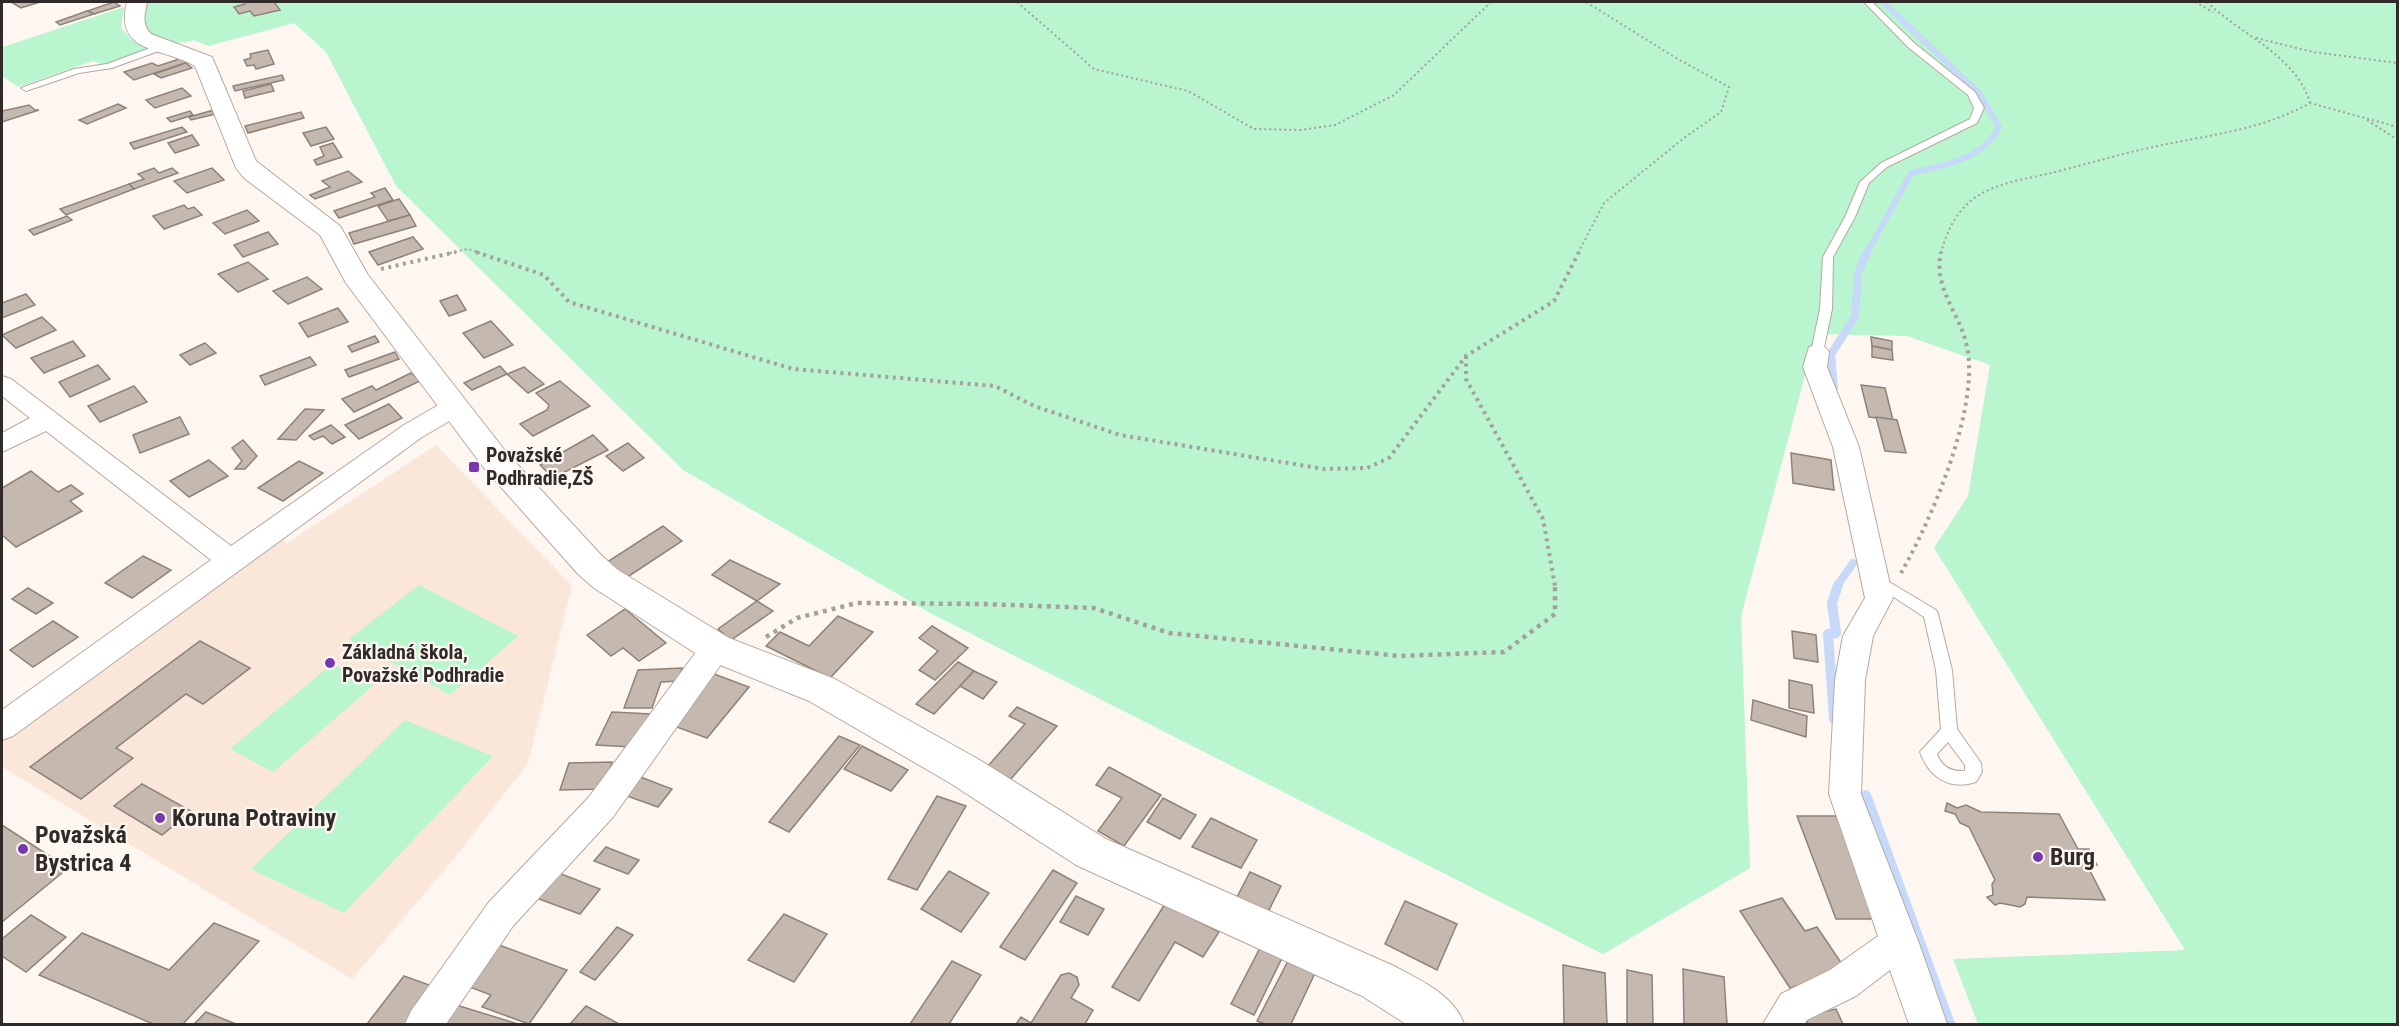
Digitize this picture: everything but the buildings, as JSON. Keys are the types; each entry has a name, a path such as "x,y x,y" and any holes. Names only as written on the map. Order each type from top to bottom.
{"street":[{"path":"137,2 133,19 136,30 146,39 161,47 194,56 204,62 246,163 264,183 331,231 356,277 495,460 590,565 625,592 725,652 822,690 964,771 1091,852 1378,981 1410,999 1441,1024"},
{"path":"1817,352 1815,367 1846,447 1879,598 1858,636 1850,680 1845,794 1891,950 1928,1024"},
{"path":"2,384 231,560"},
{"path":"2,727 413,431 456,406"},
{"path":"2,444 47,420"},
{"path":"424,1024 501,914 601,807 725,652"},
{"path":"1782,1024 1794,1007 1843,983 1891,950"}],"lane":[{"path":"1817,352 1826,309 1828,256 1850,217 1865,182 1884,165 1974,121 1979,108 1972,94 1911,45 1868,2"},
{"path":"26,88 77,71 109,66 161,47"},
{"path":"1891,588 1931,614 1944,670 1949,731"}],"path":[{"path":"1017,2 1094,69 1188,91 1254,129 1300,130 1335,125 1394,94 1491,2"},
{"path":"356,277 396,263 468,249 544,275 569,302 793,369 995,386 1034,406 1120,435 1324,469 1367,468 1389,458 1466,356 1554,301 1604,203 1684,138 1721,112 1729,87 1676,58 1586,2"},
{"path":"2195,2 2252,37 2282,60 2304,86 2310,103"},
{"path":"2206,2 2217,14"},
{"path":"2252,37 2313,52 2397,63"},
{"path":"1891,588 1939,500 1957,442 1970,368 1967,344 1940,289 1939,261 1949,230 1968,203 1988,191 2020,181 2154,147 2265,126 2290,116 2310,103 2397,126"},
{"path":"2364,118 2397,140"},
{"path":"725,652 797,618 857,603 1094,608 1169,633 1399,656 1504,652 1555,614 1557,596 1543,519 1466,380 1466,356"}],"shaded area":[{"name":"Základná škola, Považské Podhradie","path":"436,445 572,586 528,763 456,856 352,979 2,767 2,741 281,538 287,543"}],"green space":[{"path":"147,2 2397,2 2397,1024 1978,1024 1953,959 2185,950 1934,548 1968,496 1990,365 1907,336 1816,334 1741,616 1750,868 1603,954 932,614 683,470 396,186 326,52 294,23 208,46 194,40 164,42 151,33 146,25 144,4"},
{"path":"124,7 121,28 132,40 149,49 104,65 93,61 18,87 2,76 2,47"},
{"path":"419,585 518,636 450,695 349,639"},
{"path":"332,664 374,685 273,772 230,749"},
{"path":"405,720 493,756 344,913 251,869"}],"waterway":[{"path":"1867,253 1911,173 1949,164 1972,154 1983,147 1999,127 1979,93 1883,2"},
{"path":"1834,388 1831,354 1855,317 1858,273 1867,252"},
{"path":"1837,586 1853,563"},
{"path":"1834,719 1828,634 1836,633 1832,603 1838,585"},
{"path":"1866,795 1950,1024"}],"place":[{"name":"Považské Podhradie,ZŠ","path":"474,467"},
{"name":"Základná škola, Považské Podhradie","path":"330,663"},
{"name":"Koruna Potraviny","path":"160,818"},
{"name":"Považská Bystrica 4","path":"23,849"},
{"name":"Burg","path":"2038,857"}]}
